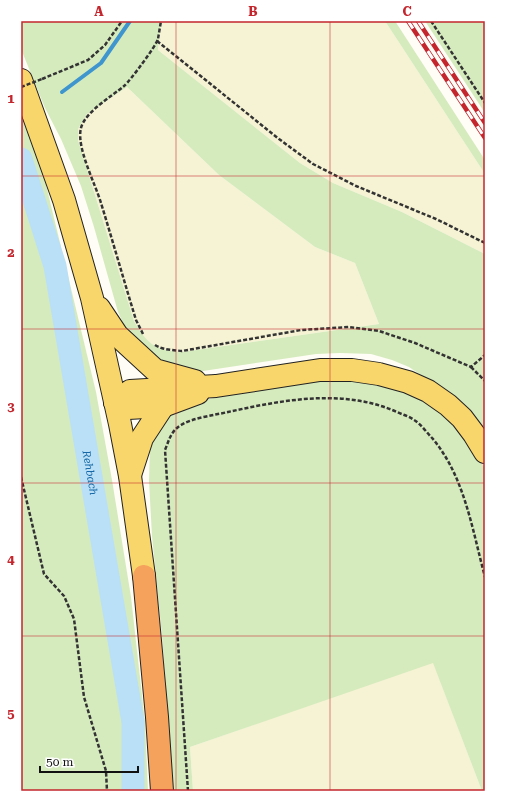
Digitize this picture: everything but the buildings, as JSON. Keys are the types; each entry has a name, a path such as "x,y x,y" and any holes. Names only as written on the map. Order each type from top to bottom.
{"highway":[{"path":"144,576 162,791"}],"main road":[{"path":"31,79 92,298 116,402 130,476 144,576"},
{"path":"92,298 117,335 155,370 216,386"},
{"path":"116,402 130,392 216,386 320,370 352,370 393,377 428,391 462,418 485,452"},
{"path":"116,402 128,408 163,406 216,386"},
{"path":"130,476 142,438 163,406"}],"path":[{"path":"21,87 31,79 88,60 105,45 122,21"},
{"path":"146,337 142,333 136,320 80,141 83,122 89,114 126,85 157,40 161,21"},
{"path":"431,21 485,103"},
{"path":"157,40 279,139 313,164 356,186 436,220 485,243"},
{"path":"154,344 158,347 182,351 301,330 349,328 379,331 415,343 471,366 485,381"},
{"path":"471,366 485,355"},
{"path":"188,791 165,450 171,434 181,425 199,419 235,411 296,400 328,397 361,400 388,408 414,420 427,432 439,447 455,473 464,497 485,577"},
{"path":"21,477 44,574 64,596 74,618 84,697 106,771 107,791"}],"shaded area":[{"path":"161,21 385,21 485,174 485,254 402,212 333,183 300,163 158,50"},
{"path":"127,87 219,175 315,247 355,263 379,324 182,352 169,352 157,348 140,334 134,321 78,140 78,129 87,114"},
{"path":"433,662 482,791 193,791 190,747"}],"green space":[{"path":"21,21 161,21 158,50 300,163 333,183 402,212 485,254 485,433 434,384 409,367 371,354 316,354 203,371 187,371 171,368 130,338 118,312 81,186 61,139 45,108 21,49","holes":["127,87 219,175 315,247 355,263 379,324 182,352 159,348 148,340 138,329 134,321 78,140 78,129 87,114"]},
{"path":"385,21 395,21 485,160 485,174"},
{"path":"425,21 485,21 485,113"},
{"path":"21,99 34,135 96,392 131,597 145,722 148,791 21,791"},
{"path":"309,380 373,380 421,398 437,409 455,425 485,468 485,791 482,791 433,663 190,747 193,791 173,791 162,636 152,536 149,481 150,446 160,423 174,412 201,401 242,391"}],"waterway":[{"path":"62,92 101,63 130,21"},
{"name":"Rehbach","path":"21,159 55,266 133,722 133,791"}],"railway":[{"path":"408,21 485,138"},
{"path":"418,21 485,123"}]}
